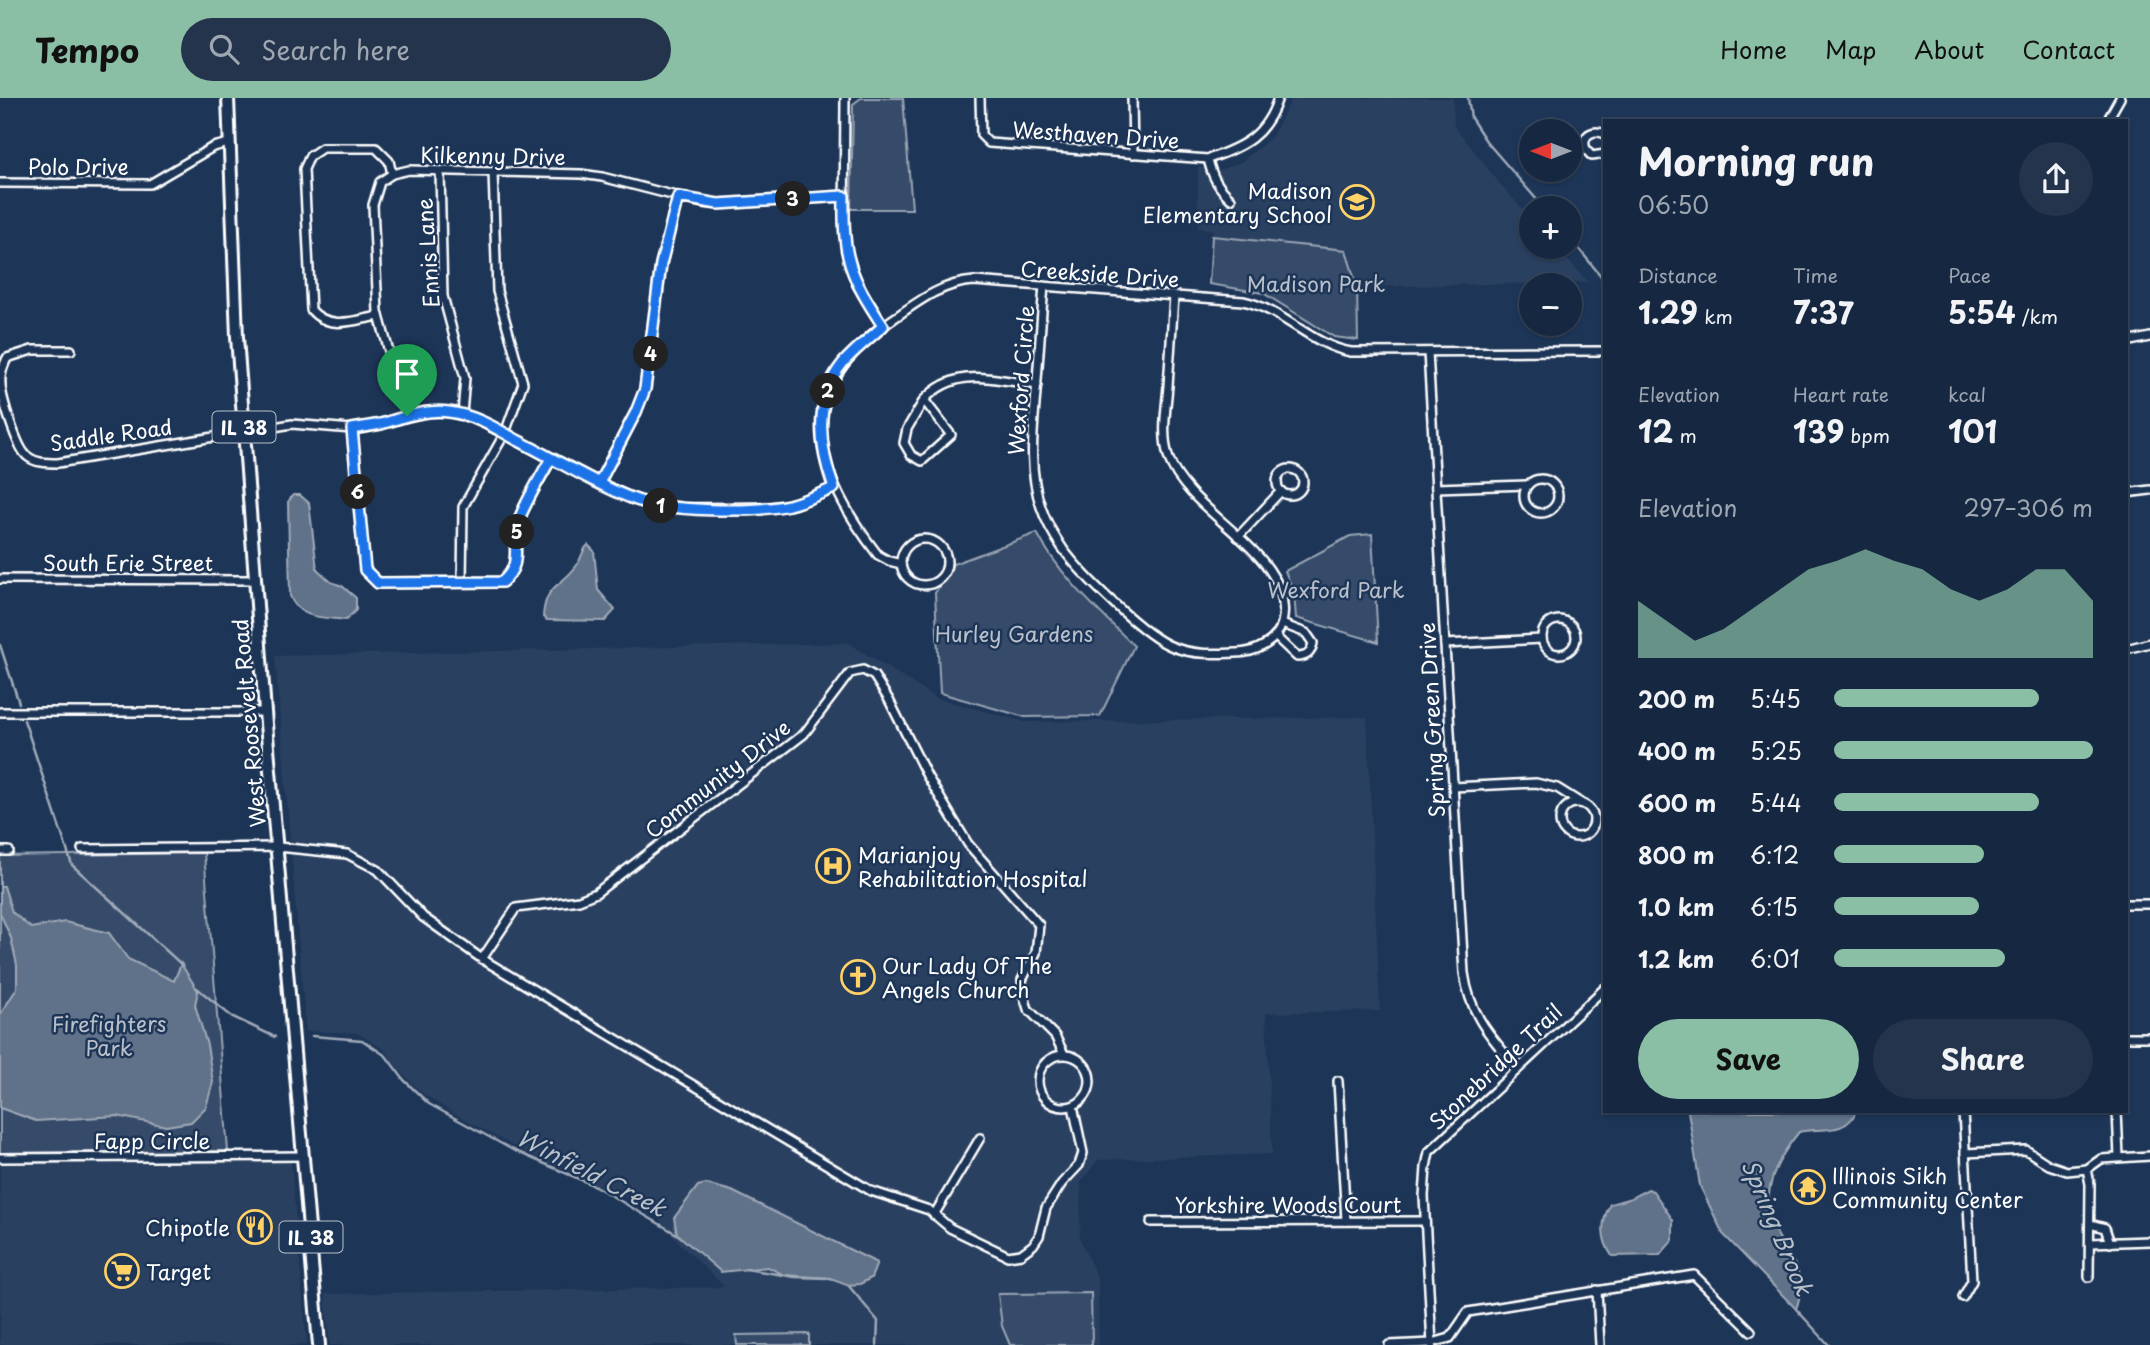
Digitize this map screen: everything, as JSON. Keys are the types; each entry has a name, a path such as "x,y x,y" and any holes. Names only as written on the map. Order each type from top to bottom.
{"main road":[{"name":"West Roosevelt Road","path":"228,98 234,295 244,431 265,712 320,1345"}],"street":[{"path":"845,98 844,238 848,263 857,284 883,326"},
{"name":"Westhaven Drive","path":"980,98 981,135 989,144 1208,159"},
{"path":"1132,98 1133,154"},
{"path":"1231,199 1219,188 1211,174 1208,159 1235,150 1256,136 1270,117 1278,98"},
{"path":"2108,119 2120,98"},
{"path":"1603,133 1591,132 1584,139 1588,153 1592,156 1603,154"},
{"name":"Polo Drive","path":"0,183 150,184 213,147 229,143"},
{"path":"379,316 338,323 318,318 311,310 304,169 310,156 322,148 376,148 389,161 392,174"},
{"name":"Kilkenny Drive","path":"407,416 376,299 373,205 380,182 392,174 409,170 592,175 678,197 718,204 844,196"},
{"name":"Ennis Lane","path":"440,172 443,296 465,378 462,414"},
{"path":"462,582 463,507 505,433 523,383 497,291 493,172"},
{"path":"599,483 645,389 661,264 678,197"},
{"name":"Creekside Drive","path":"901,564 878,555 834,488 822,447 822,415 825,399 844,362 883,326 930,294 953,284 974,281 1243,301 1259,305 1341,351 1358,353 1603,351"},
{"name":"Wexford Circle","path":"1044,286 1032,456 1037,492 1051,529 1077,566 1150,635 1172,647 1199,653 1246,653 1266,645 1282,624"},
{"path":"1174,296 1165,427 1169,459 1185,487 1256,555 1277,583 1283,611 1282,624 1306,633 1313,643 1307,655 1297,657 1275,636"},
{"path":"2128,342 2150,337"},
{"name":"Saddle Road","path":"71,350 26,351 7,358 1,371 0,387 21,450 29,458 58,463 244,431"},
{"name":"Spring Green Drive","path":"1428,352 1465,986 1478,1020 1518,1069"},
{"path":"924,400 951,435 922,461 911,455 904,443 907,429 924,400 937,387 968,376 1037,385"},
{"path":"244,431 292,424 352,429 432,411 462,414 640,501 683,508 772,508 794,504 834,488"},
{"path":"352,429 365,570 378,583 502,582 516,565 517,525 551,458"},
{"path":"1436,488 1527,485 1539,479 1552,483 1558,495 1554,508 1542,514 1529,509 1523,497 1527,485"},
{"path":"2128,493 2150,490"},
{"path":"1238,537 1281,491"},
{"name":"Creekside Drive","path":"923,539 940,545 948,561 942,578 925,586 908,580 901,564 907,547 914,541 923,539"},
{"name":"South Erie Street","path":"0,579 256,580"},
{"path":"1558,620 1571,624 1577,636 1573,648 1561,654 1548,650 1542,639 1546,626 1558,620"},
{"path":"1445,644 1542,639"},
{"path":"2128,648 2150,643"},
{"name":"Community Drive","path":"482,959 516,908 579,900 596,893 804,734 850,673 863,670 874,676 889,700 927,776 968,844 1039,925 1036,953 1022,980 1023,993 1028,1009 1055,1036 1064,1054 1080,1060 1089,1073 1089,1089 1080,1102 1073,1106"},
{"path":"0,712 265,712"},
{"path":"1453,787 1536,783 1557,788 1581,803 1591,810 1593,824 1586,834 1573,836 1562,829 1560,816 1567,805 1581,803"},
{"path":"82,849 278,847 347,853 378,870 423,917 482,959 871,1191 929,1210 950,1228 1008,1256 1021,1254 1033,1245 1046,1208 1062,1183 1079,1165 1083,1153 1073,1106 1054,1106 1041,1094 1038,1085 1041,1068 1047,1060 1064,1054"},
{"path":"0,851 9,851"},
{"path":"2128,904 2150,904"},
{"name":"Stonebridge Trail","path":"1432,1344 1424,1184 1429,1152 1603,990"},
{"path":"2128,1037 2150,1037"},
{"path":"1338,1081 1346,1221"},
{"path":"1963,1113 1972,1281 1964,1297"},
{"path":"2117,1113 2119,1157"},
{"path":"934,1215 980,1138"},
{"path":"1965,1153 2026,1150 2049,1165 2067,1171 2087,1169 2101,1159 2150,1156"},
{"name":"Fapp Circle","path":"0,1158 304,1156"},
{"path":"2087,1169 2090,1184 2089,1277"},
{"name":"Yorkshire Woods Court","path":"1151,1222 1425,1221"},
{"path":"2090,1224 2105,1228 2110,1242"},
{"path":"2090,1243 2150,1241"},
{"path":"1389,1345 1432,1344 1450,1338 1468,1312 1694,1275 1751,1331"},
{"path":"1597,1290 1600,1345"}],"shaded area":[{"name":"Madison Elementary School","path":"1290,98 1453,98 1454,126 1519,205 1519,259 1567,259 1580,273 1519,273 1519,283 1357,287 1346,250 1212,236 1213,230 1198,228 1198,167 1216,171 1241,162 1271,138"},
{"path":"293,495 300,495 309,503 317,569 356,598 356,610 346,620 306,613 294,604 290,596 288,502"},
{"path":"588,545 594,551 598,590 615,610 605,621 547,620 543,616 547,597 577,565"},
{"name":"Marianjoy Rehabilitation Hospital","path":"849,643 936,698 1025,722 1367,717 1380,1011 1266,1013 1272,1154 1098,1160 1081,1182 1080,1238 1098,1280 1099,1345 330,1345 325,1294 725,1287 682,1246 657,1216 640,1205 515,1147 451,1112 422,1093 399,1070 384,1049 357,1033 306,1031 275,656"},
{"path":"0,886 4,886 12,912 31,928 65,922 109,933 128,959 174,981 181,964 198,991 195,1005 207,1045 213,1082 206,1107 191,1122 166,1126 117,1116 36,1121 0,1108 0,1015 17,988 17,965 11,938 0,913"},
{"path":"1688,1113 1855,1113 1852,1119 1839,1127 1799,1132 1778,1163 1770,1187 1769,1211 1772,1223 1798,1273 1800,1295 1796,1309 1723,1234 1700,1186"},
{"path":"290,1151 307,1345 0,1345 0,1153"},
{"path":"706,1184 732,1191 877,1263 871,1278 860,1284 848,1285 829,1278 784,1275 768,1267 721,1272 677,1234 674,1218 698,1186"},
{"path":"1648,1189 1653,1191 1673,1220 1673,1240 1660,1255 1612,1256 1605,1243 1603,1230 1610,1204 1631,1198"}],"green space":[{"path":"861,98 903,98 912,209 851,209 853,104"},
{"name":"Madison Park","path":"1212,236 1346,250 1357,287 1358,340 1334,337 1263,293 1209,284"},
{"name":"Hurley Gardens","path":"1037,533 1069,579 1134,646 1100,716 1025,717 940,693 935,593 953,564"},
{"name":"Wexford Park","path":"1372,534 1378,642 1296,618 1294,593 1285,571 1350,536"},
{"name":"Firefighters Park","path":"204,853 228,1151 0,1153 0,856"},
{"path":"1091,1293 1092,1345 1010,1345 1002,1326 998,1294"},
{"path":"809,1334 809,1345 737,1345 736,1335"}],"waterway":[{"name":"Spring Brook","path":"1468,98 1471,118 1486,141 1534,196"},
{"name":"Spring Brook","path":"1582,253 1603,280"},
{"name":"Winfield Creek","path":"0,645 19,703"},
{"name":"Winfield Creek","path":"24,720 72,865 182,965"},
{"name":"Winfield Creek","path":"197,988 231,1016 275,1037"},
{"name":"Winfield Creek","path":"312,1036 362,1040 386,1056 404,1080 429,1104 511,1149 595,1186 680,1236"},
{"name":"Winfield Creek","path":"746,1269 795,1277 829,1278 848,1285 878,1321 877,1345"},
{"name":"Spring Brook","path":"1796,1309 1829,1345"}],"place":[{"name":"Madison Elementary School","path":"1357,202"},
{"name":"Marianjoy Rehabilitation Hospital","path":"833,866"},
{"name":"Our Lady Of The Angels Church","path":"858,977"},
{"name":"Illinois Sikh Community Center","path":"1808,1187"},
{"name":"Chipotle","path":"255,1227"},
{"name":"Target","path":"122,1271"}],"route":[{"path":"407,416 352,429 365,570 378,583 502,582 516,565 517,525 551,458 599,483 642,399 648,376 661,264 678,197 718,204 844,196 844,238 848,263 862,294 883,326 844,362 825,399 822,447 834,488 794,504 772,508 666,507 631,498 599,483 495,428 462,414 432,411 407,416"}]}
